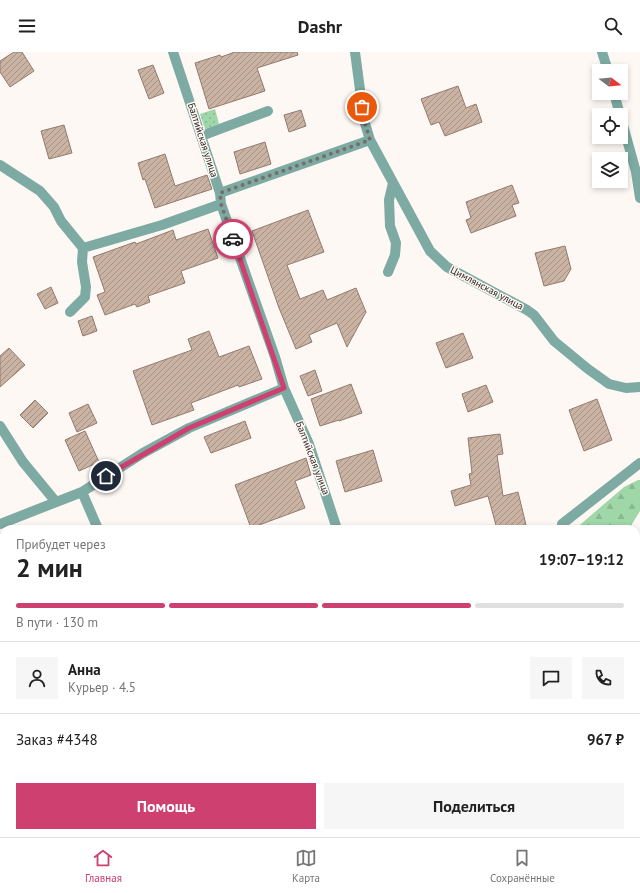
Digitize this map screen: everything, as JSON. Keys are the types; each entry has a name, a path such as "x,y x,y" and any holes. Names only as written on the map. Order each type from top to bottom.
{"street":[{"name":"Балтийская улица","path":"173,52 220,193 221,204 272,349 284,388 309,444 336,525"},
{"name":"Цимлянская улица","path":"355,52 364,120 370,140 430,251 447,267 534,315 554,341 588,369 610,384 626,388 640,387"},
{"path":"602,52 606,64"},
{"path":"201,136 268,111"},
{"path":"220,193 370,140"},
{"path":"628,143 636,172 640,198"},
{"path":"0,165 40,191 54,207 60,221 83,248 82,262 86,287 85,297 70,312"},
{"path":"388,272 394,255 396,243 390,226 389,200 393,183"},
{"path":"83,248 162,225 221,204"},
{"path":"0,524 82,492 143,453 189,428 284,388"},
{"path":"0,426 23,462 56,502"},
{"path":"562,524 640,463"},
{"path":"82,492 96,525"}],"green space":[{"path":"215,109 219,124 205,129 200,114"},
{"path":"640,480 640,511 631,525 580,525 624,487"}],"building":[{"path":"14,52 22,52 34,71 10,87 0,72 0,61"},
{"path":"235,52 297,52 298,55 257,68 265,91 209,109 195,63"},
{"path":"153,65 164,93 149,99 138,70"},
{"path":"458,86 466,108 476,104 482,122 445,136 439,122 431,125 421,99"},
{"path":"301,110 306,126 289,132 284,115"},
{"path":"64,125 72,153 49,159 41,131"},
{"path":"265,142 271,164 240,174 234,152"},
{"path":"165,154 175,186 207,175 212,189 155,208 145,179 143,180 138,163"},
{"path":"512,185 519,203 512,205 516,216 471,233 466,220 471,218 466,202"},
{"path":"308,210 324,252 287,265 300,299 323,290 327,300 356,288 366,312 347,347 337,323 309,335 312,342 296,349 279,308 252,231"},
{"path":"208,229 218,258 181,271 185,283 148,296 150,302 137,307 135,304 105,315 97,295 105,292 93,257 135,242 136,244 173,230 176,240"},
{"path":"565,246 571,269 564,281 544,286 535,253"},
{"path":"51,287 58,303 45,309 37,294"},
{"path":"92,316 97,331 83,336 78,321"},
{"path":"209,331 219,357 249,346 262,379 239,387 238,385 191,403 194,410 152,425 133,371 192,350 188,339"},
{"path":"463,333 473,358 446,368 436,343"},
{"path":"9,348 25,365 0,387 0,356"},
{"path":"315,370 322,391 308,396 300,376"},
{"path":"351,384 362,413 320,426 311,399"},
{"path":"486,385 493,402 468,412 462,394"},
{"path":"597,399 612,440 584,451 569,410"},
{"path":"35,400 48,413 33,428 20,415"},
{"path":"88,404 97,423 77,432 69,413"},
{"path":"245,421 251,438 211,453 204,437"},
{"path":"85,431 99,462 79,471 65,440"},
{"path":"500,434 503,454 497,455 503,496 518,492 526,525 496,525 488,496 455,506 451,491 471,485 469,474 472,473 468,438"},
{"path":"373,450 382,481 345,492 336,461"},
{"path":"306,458 311,475 295,481 305,508 259,525 250,525 235,485"}],"way so far":[{"path":"233,239 221,204 220,193 370,140 362,107"}],"route":[{"path":"106,476 143,453 189,428 284,388 275,357 233,239"}]}
